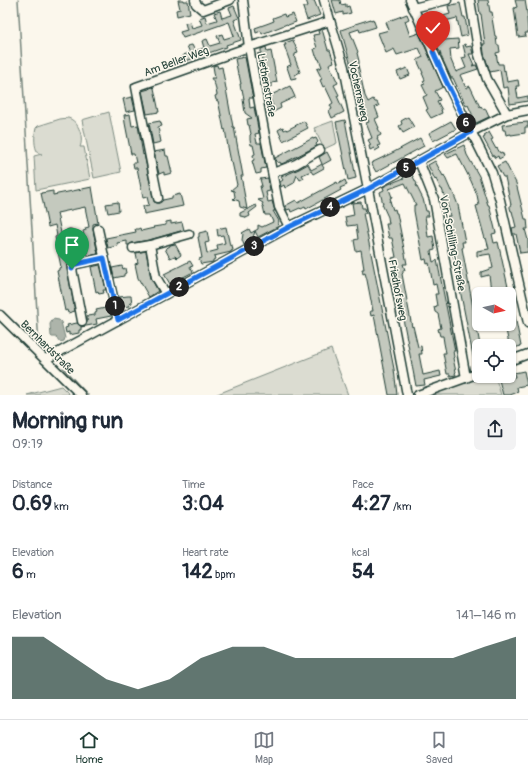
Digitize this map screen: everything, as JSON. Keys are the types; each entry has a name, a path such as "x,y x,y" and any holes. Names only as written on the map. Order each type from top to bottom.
{"street":[{"path":"195,0 196,4 203,10 230,0"},
{"name":"Liethenstraße","path":"243,0 249,47 279,207 289,227"},
{"name":"Vochemsweg","path":"324,0 344,67 368,189"},
{"path":"410,0 446,81 492,173 500,200 528,323"},
{"path":"413,8 447,0"},
{"path":"470,0 479,55 486,79 503,116"},
{"name":"Am Beller Weg","path":"158,198 136,87 249,47 330,21"},
{"path":"45,359 289,227 368,189 471,132 503,116 528,110"},
{"path":"273,173 296,164 320,150"},
{"name":"Von-Schilling-Straße","path":"419,161 434,199 466,378"},
{"name":"Friedhofsweg","path":"368,189 407,395"},
{"path":"98,229 118,320"},
{"path":"70,234 76,264"},
{"path":"133,248 150,245 189,234"},
{"path":"150,245 156,277 166,294"},
{"path":"82,321 72,269 73,266 104,258"},
{"name":"Bernhardstraße","path":"0,315 81,395"},
{"path":"516,358 528,354"},
{"path":"418,395 472,376"}],"shaded area":[{"path":"109,112 121,172 94,178 82,120"},
{"path":"68,118 78,126 80,130 80,147 84,147 90,179 36,190 34,156 42,154 38,153 35,145 36,128 60,119"},
{"path":"333,121 337,143 324,149 314,128"},
{"path":"53,319 61,322 65,338 64,341 60,342 56,337 51,336 50,324"},
{"path":"331,349 348,395 215,395"},
{"path":"472,379 472,383 497,383 501,395 427,395"},
{"path":"61,386 70,395 27,395"}],"building":[{"path":"178,0 188,1 190,13 177,16 176,10 180,9"},
{"path":"306,0 314,0 320,15 307,20 303,8 308,6"},
{"path":"332,0 340,0 341,5 346,4 346,7 349,6 351,13 343,15 343,12 336,14"},
{"path":"478,0 488,0 490,12 492,12 495,36 500,52 496,53 498,64 503,64 507,82 518,80 519,86 516,86 518,98 528,96 528,101 510,104 508,87 503,88 500,70 490,72 484,54 483,44 485,44"},
{"path":"515,0 525,0 528,18 528,33 525,33 526,36 518,37 514,8 517,7"},
{"path":"460,3 463,17 465,17 468,35 461,37 457,18 445,21 443,16 450,14 448,6"},
{"path":"234,6 239,18 234,20 241,40 226,45 227,47 183,62 181,58 184,57 183,55 190,53 187,46 192,45 195,51 204,48 202,41 207,39 210,46 220,43 217,36 222,34 224,39 234,36 229,22 183,38 180,32 187,30 185,23 190,22 192,28 202,25 199,18 205,16 207,23 217,20 214,13 220,11 222,18 232,15 229,8"},
{"path":"284,14 285,17 293,14 296,22 262,34 261,31 256,33 255,28 274,21 273,18"},
{"path":"407,14 409,19 405,21 410,36 419,33 443,87 435,91 440,100 437,101 442,113 431,118 426,110 428,109 423,97 427,95 422,85 425,84 423,81 425,80 423,73 417,60 423,57 419,48 397,55 394,49 386,53 378,33 389,30 386,22"},
{"path":"373,19 376,27 360,32 359,29 350,32 358,52 358,65 365,96 368,102 373,99 379,106 375,107 379,117 375,119 381,135 377,137 380,145 378,146 380,148 375,151 374,148 370,150 369,146 371,145 368,140 372,138 366,123 369,122 357,100 354,80 351,73 353,73 341,30"},
{"path":"433,21 440,35 442,34 444,40 458,39 459,48 450,49 451,60 456,72 466,68 462,58 466,57 463,45 465,44 466,47 471,46 473,54 469,54 474,65 472,66 476,65 478,69 460,75 466,88 470,86 480,107 481,106 483,109 485,108 489,117 476,123 468,105 466,106 453,78 451,78 427,24"},
{"path":"322,29 328,50 330,50 334,62 329,64 338,83 334,85 339,95 337,96 344,112 332,118 329,111 332,109 330,105 333,103 325,86 323,87 320,80 322,79 317,69 322,67 314,49 317,48 313,35 319,34 318,31"},
{"path":"293,40 298,53 294,56 300,72 295,75 296,78 291,79 287,67 291,65 284,45 286,45 285,43"},
{"path":"266,47 267,52 271,51 277,82 272,83 272,86 267,87 262,61 263,57 257,54 261,53 261,49"},
{"path":"245,57 253,98 249,98 250,108 254,107 259,133 255,134 257,143 261,143 266,168 261,169 261,173 256,174 252,161 254,160 253,155 255,154 253,145 251,145 251,134 247,119 252,118 245,113 244,99 235,59"},
{"path":"217,65 218,68 222,67 243,176 241,176 247,209 240,207 239,201 233,199 235,197 234,191 231,190 237,185 225,129 224,130 218,101 216,100 215,96 217,95 215,85 211,78 215,78 213,66"},
{"path":"407,68 410,75 400,79 397,72"},
{"path":"290,86 295,97 280,104 281,108 273,112 271,107 273,106 269,96"},
{"path":"153,87 159,112 147,114 142,91"},
{"path":"132,97 135,110 126,112 123,99"},
{"path":"130,114 132,126 138,125 143,155 144,154 154,202 159,203 163,200 172,198 172,196 180,194 183,206 144,214 143,206 149,205 147,197 143,198 137,168 134,168 133,163 136,163 134,154 131,154 125,123 124,115"},
{"path":"408,117 414,127 403,133 399,126 402,124 401,121"},
{"path":"345,120 356,178 348,180 336,122"},
{"path":"160,121 162,126 158,127 161,142 153,144 149,123"},
{"path":"304,121 308,128 283,141 278,130 283,127 284,130 287,130"},
{"path":"451,121 456,129 433,141 429,133"},
{"path":"528,122 528,127 525,127 525,133 506,135 505,130 503,130 502,125"},
{"path":"489,132 496,149 497,148 500,153 502,152 504,156 499,159 498,156 495,158 493,156 483,138 485,137 484,135"},
{"path":"313,138 316,138 318,142 316,144 317,146 284,163 278,163 275,158"},
{"path":"420,138 424,146 376,172 371,163"},
{"path":"464,145 467,155 479,176 489,205 496,233 492,234 494,243 498,242 508,287 490,287 489,275 481,277 481,272 493,268 490,254 477,256 477,251 489,249 476,206 479,205 477,195 457,154 448,158 445,154"},
{"path":"165,150 172,173 164,175 164,172 159,174 154,152"},
{"path":"327,152 331,160 322,165 324,168 313,174 311,171 302,175 304,178 300,180 297,175 294,183 285,188 284,185 281,187 280,182 283,180 281,177 308,164 311,170 315,168 322,164 319,157"},
{"path":"435,161 443,176 444,175 451,191 452,190 458,205 465,242 462,242 462,248 472,302 472,331 477,331 479,339 472,339 472,351 453,254 447,216 450,216 449,210 442,189 436,179 435,180 428,165"},
{"path":"505,162 516,183 525,219 527,219 528,229 525,229 528,240 528,252 520,253 516,234 513,234 512,228 516,227 510,208 511,205 505,177 503,177 497,166"},
{"path":"411,173 423,199 426,211 428,211 429,216 425,216 428,237 433,236 435,250 431,251 433,262 437,260 455,351 453,351 453,358 456,372 456,375 450,376 450,374 447,374 443,353 446,353 443,336 440,336 438,329 441,328 438,314 435,312 434,307 437,306 435,294 438,294 436,284 433,285 429,263 427,264 426,259 423,260 414,211 414,205 416,205 405,183 389,189 392,197 390,198 390,201 393,210 395,209 397,213 407,264 403,264 405,270 403,270 402,274 412,327 413,326 418,347 421,346 422,354 419,354 423,375 440,371 441,376 424,380 425,385 416,386 400,303 398,304 393,280 393,277 396,276 392,258 396,257 392,238 389,238 386,224 389,224 388,217 382,204 380,192 384,190 383,187 404,178 403,177"},
{"path":"268,178 270,191 266,192 268,202 272,201 275,211 273,211 279,221 279,226 258,237 255,231 252,241 244,245 242,233 249,229 251,233 258,229 258,225 262,227 273,222 270,215 265,215 262,205 263,203 258,200 263,199 260,179"},
{"path":"345,180 347,185 340,188 341,190 306,209 305,207 300,208 291,212 290,209 287,210 285,206 296,200 298,203 337,182 338,184"},
{"path":"92,187 98,223 93,224 93,230 98,254 88,256 83,231 86,230 85,228 89,227 85,207 57,213 61,233 62,235 65,234 70,260 67,260 68,263 66,263 75,311 68,313 67,310 65,311 57,271 61,267 55,237 57,236 55,225 48,227 41,193 53,191 53,195"},
{"path":"118,202 119,211 108,213 106,204"},
{"path":"361,202 362,208 365,208 366,213 363,213 394,369 397,395 389,395 374,315 371,316 370,311 373,311 367,280 362,269 364,269 361,250 356,251 355,246 354,240 358,239 356,225 347,226 345,217 354,215 352,203"},
{"path":"256,205 257,207 249,213 250,216 246,218 240,216 240,213"},
{"path":"171,221 171,224 182,222 184,230 129,245 127,245 127,241 117,243 118,246 108,248 106,238 136,232 135,229 140,228 141,231 166,225 166,222"},
{"path":"226,227 230,246 232,245 233,250 231,252 214,256 215,259 213,262 201,264 199,259 202,258 198,237 199,233 207,231 209,242 205,243 207,253 218,250 217,245 225,243 223,235 218,236 217,229"},
{"path":"175,244 181,255 177,258 175,256 170,258 165,249 170,245"},
{"path":"146,251 151,278 158,291 149,297 138,278 135,264 138,263 136,253"},
{"path":"190,261 193,266 190,267 193,272 170,284 164,274"},
{"path":"100,265 106,290 103,290 104,293 99,294 98,291 96,292 91,267"},
{"path":"122,266 123,269 125,268 126,273 124,276 114,278 112,268"},
{"path":"131,296 132,303 129,304 130,306 121,307 119,297"},
{"path":"110,307 111,316 96,319 97,324 81,327 79,333 69,335 69,332 66,333 65,328 68,327 67,325 77,323 80,326 86,325 87,316 95,315 97,312 96,310"},
{"path":"516,321 521,346 516,347 516,339 508,339 506,331 516,331"},
{"path":"524,371 527,385 517,387 518,392 510,395 503,395 500,383 516,383 516,373"}],"waterway":[{"path":"18,0 39,345"},
{"path":"63,368 88,395"}],"route":[{"path":"72,269 76,264 104,258 118,320 289,227 368,189 471,132 433,52"}]}
